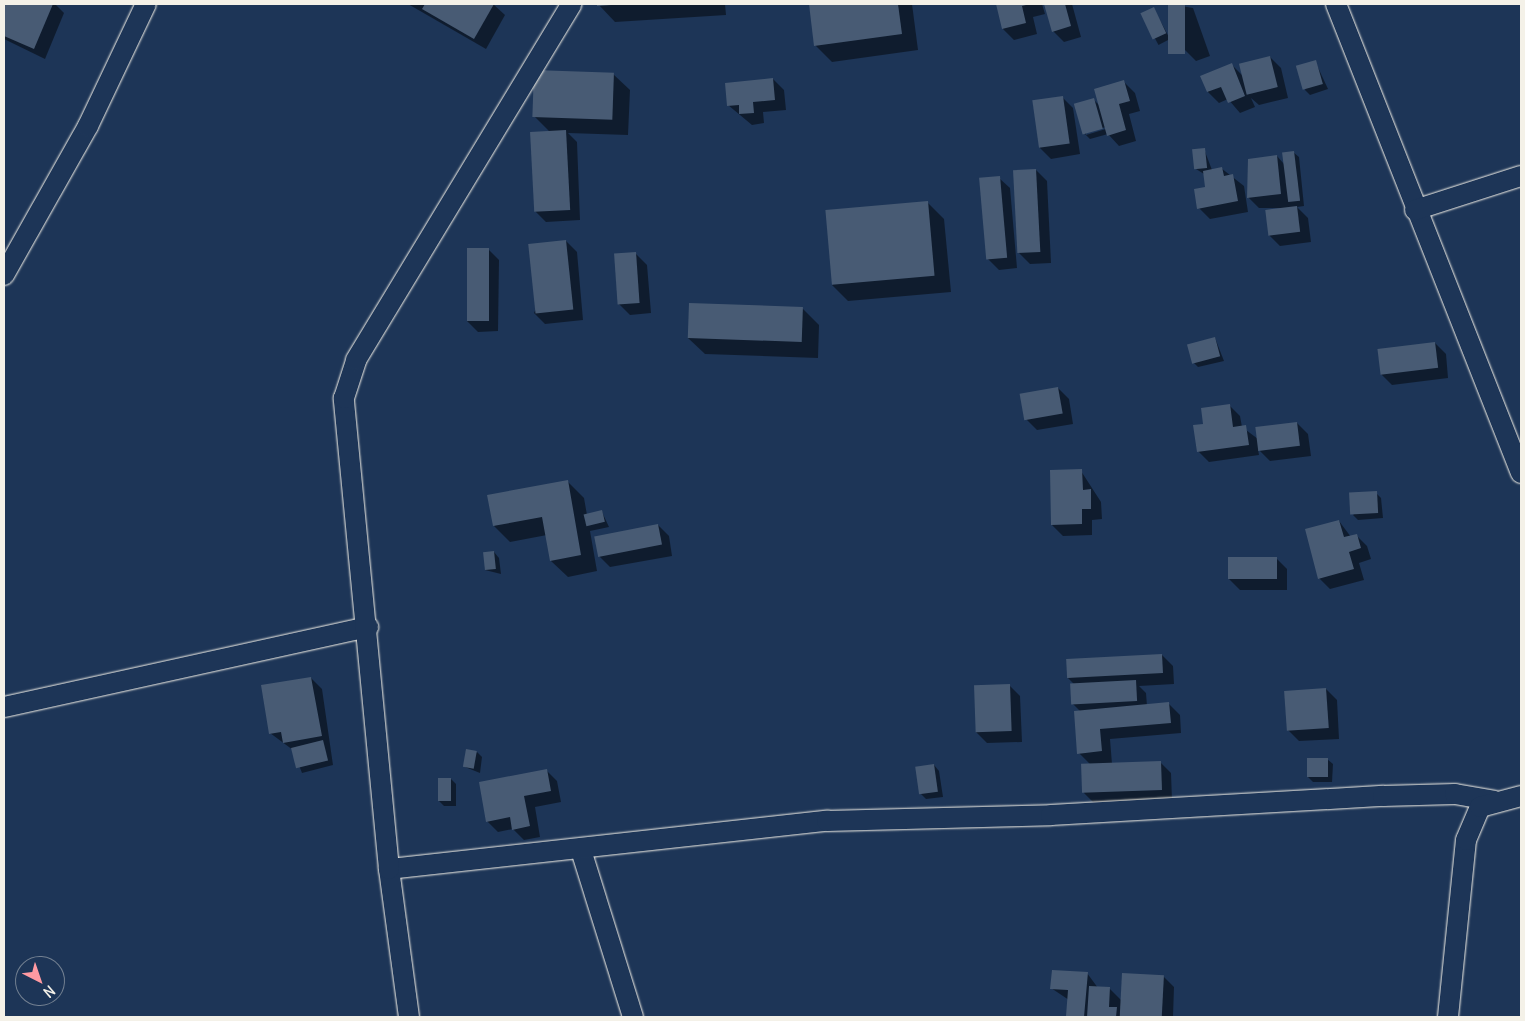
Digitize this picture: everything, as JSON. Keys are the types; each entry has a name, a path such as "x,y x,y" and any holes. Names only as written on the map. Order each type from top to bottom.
{"street":[{"path":"4,275 88,126 146,4"},
{"path":"409,1017 389,869 368,627 343,420 348,379 572,4"},
{"path":"1336,4 1415,210 1521,473"},
{"path":"1415,210 1521,176"},
{"path":"4,707 368,627"},
{"path":"389,869 580,850 827,821 1051,815 1383,796 1455,794 1494,801"},
{"path":"1448,1017 1464,850 1480,807 1494,801 1521,796"},
{"path":"580,850 633,1017"}],"building":[{"path":"4,4 53,4 34,49 4,36"},
{"path":"425,4 494,4 474,39 422,9"},
{"path":"597,4 611,4 611,5 597,6"},
{"path":"809,4 898,4 902,34 814,46"},
{"path":"996,4 1030,4 1022,6 1026,23 1002,29"},
{"path":"1044,4 1065,4 1071,26 1052,32"},
{"path":"1168,4 1185,4 1185,54 1168,54"},
{"path":"1154,7 1166,33 1153,40 1140,13"},
{"path":"1270,56 1278,87 1247,95 1239,64"},
{"path":"1316,60 1323,84 1303,90 1296,66"},
{"path":"1232,63 1245,96 1228,103 1221,87 1207,92 1200,76"},
{"path":"534,70 614,73 612,120 532,117"},
{"path":"773,78 775,100 753,102 754,113 739,114 739,105 727,106 725,83"},
{"path":"1124,80 1130,101 1119,104 1126,130 1107,136 1094,89"},
{"path":"1063,96 1070,144 1039,148 1032,100"},
{"path":"1094,98 1103,129 1083,135 1074,104"},
{"path":"566,130 570,210 534,212 530,132"},
{"path":"1205,148 1207,168 1194,169 1192,149"},
{"path":"1294,151 1300,201 1288,202 1282,152"},
{"path":"1277,155 1281,194 1247,198 1248,159"},
{"path":"1222,167 1224,176 1233,174 1238,201 1197,209 1194,189 1205,187 1203,171"},
{"path":"1036,169 1040,252 1017,253 1013,170"},
{"path":"1000,176 1007,258 986,260 979,178"},
{"path":"928,201 935,276 832,285 825,210"},
{"path":"1297,206 1300,232 1268,236 1265,210"},
{"path":"566,240 573,310 536,314 528,244"},
{"path":"467,248 489,248 489,321 467,321"},
{"path":"636,252 640,303 618,304 614,254"},
{"path":"689,303 803,307 802,342 688,338"},
{"path":"1215,337 1220,356 1192,364 1187,345"},
{"path":"1435,342 1438,368 1381,375 1377,349"},
{"path":"1058,387 1063,414 1024,420 1020,394"},
{"path":"1230,404 1233,427 1246,425 1249,445 1197,452 1193,425 1203,424 1201,408"},
{"path":"1297,422 1300,446 1258,451 1255,427"},
{"path":"1082,469 1083,490 1091,489 1091,509 1082,509 1082,524 1051,525 1050,470"},
{"path":"568,480 581,555 550,561 542,517 493,526 487,495"},
{"path":"1377,491 1378,513 1350,514 1349,492"},
{"path":"602,510 605,522 586,526 584,515"},
{"path":"1339,520 1344,537 1357,534 1361,548 1349,552 1354,569 1318,579 1305,529"},
{"path":"658,524 662,545 598,557 594,536"},
{"path":"494,551 496,569 485,570 483,552"},
{"path":"1228,557 1277,557 1277,579 1228,579"},
{"path":"1162,654 1163,673 1067,678 1066,659"},
{"path":"311,677 322,736 283,743 281,732 269,734 261,685"},
{"path":"1136,680 1137,701 1071,704 1070,683"},
{"path":"1010,684 1012,731 976,732 974,685"},
{"path":"1326,688 1329,728 1287,731 1284,691"},
{"path":"1169,702 1171,723 1100,729 1102,751 1077,754 1074,711"},
{"path":"323,740 328,760 296,768 291,748"},
{"path":"466,749 477,751 474,769 463,767"},
{"path":"1307,758 1328,758 1328,777 1307,777"},
{"path":"1161,761 1162,790 1082,793 1081,764"},
{"path":"934,764 938,792 919,794 915,767"},
{"path":"547,769 551,791 524,796 530,826 512,830 510,817 486,822 479,782"},
{"path":"438,778 451,778 451,801 438,801"},
{"path":"1052,970 1088,972 1084,1017 1066,1016 1068,990 1050,989"},
{"path":"1122,973 1164,975 1162,1017 1120,1017"},
{"path":"1089,986 1110,987 1109,1007 1117,1007 1116,1017 1087,1017"}]}
